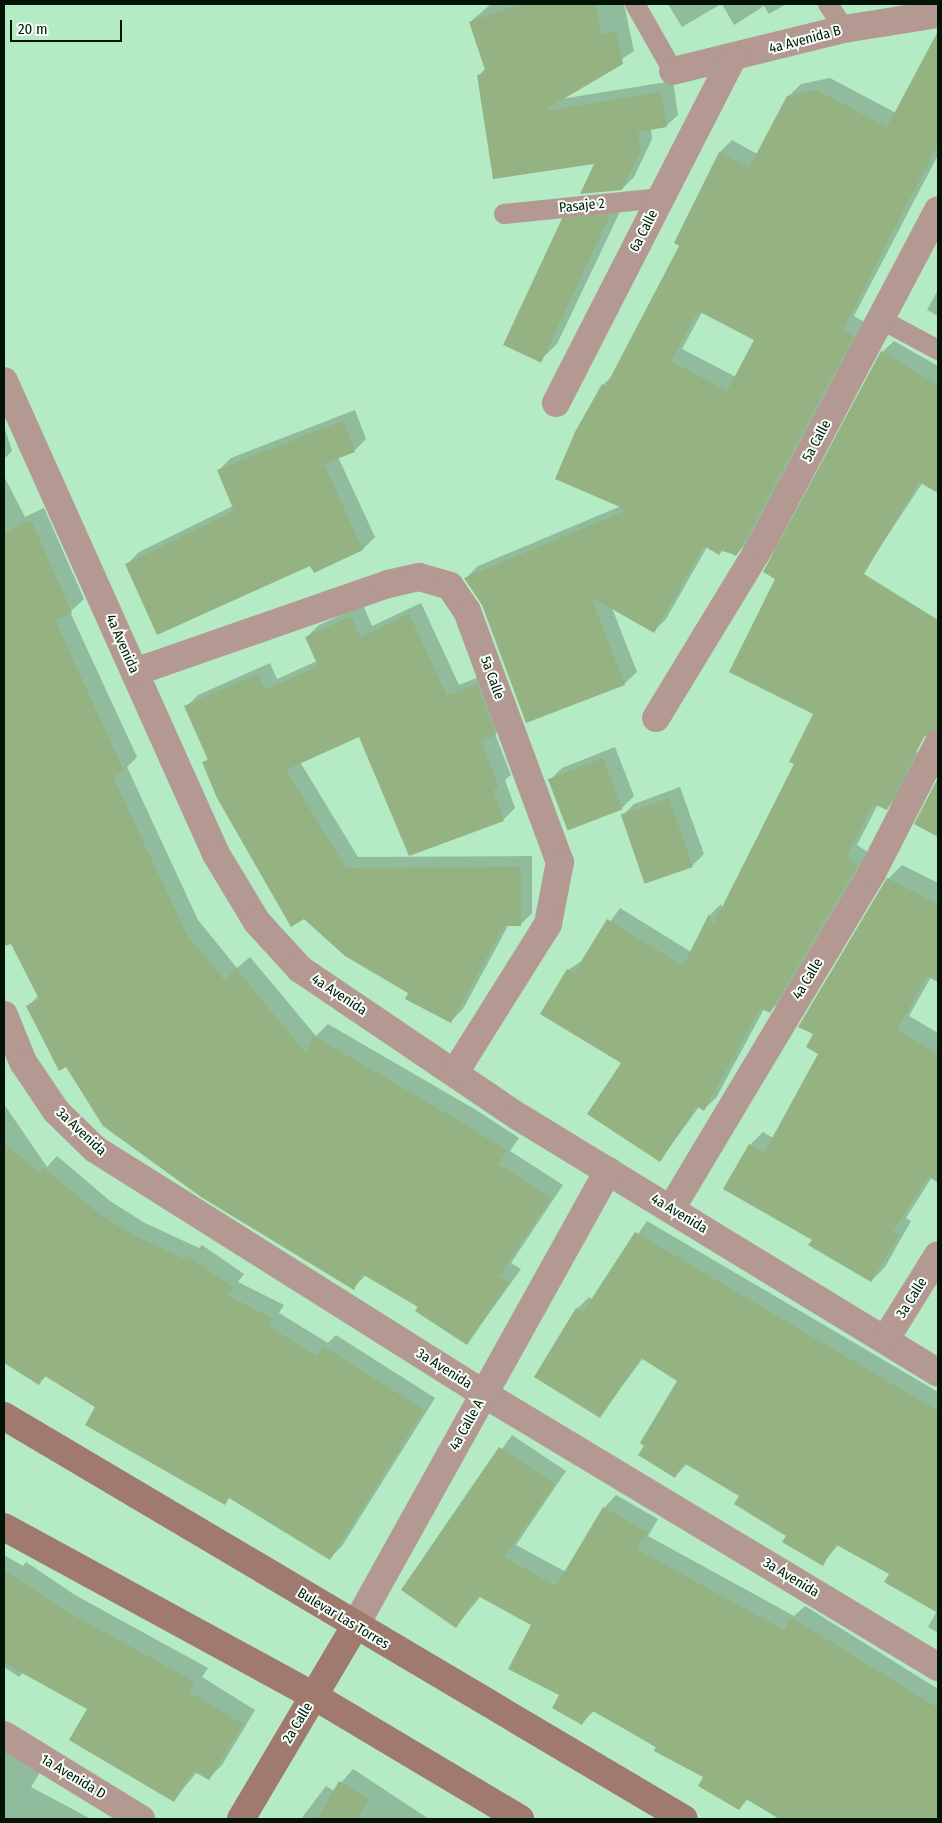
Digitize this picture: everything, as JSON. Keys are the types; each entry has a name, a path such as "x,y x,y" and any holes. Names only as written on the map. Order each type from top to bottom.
{"street":[{"name":"4a Avenida B","path":"673,71 732,59 844,29 938,14"},
{"name":"6a Calle","path":"556,403 732,59"},
{"name":"5a Calle","path":"656,718 763,542 882,320 938,210"},
{"name":"4a Avenida","path":"4,381 216,854 258,922 300,969 608,1171 938,1373"},
{"name":"5a Calle","path":"135,672 388,584 419,577 450,586 467,611 560,862 548,924 455,1072"},
{"name":"4a Calle","path":"671,1209 872,873 938,744"},
{"name":"3a Avenida","path":"4,1015 23,1062 56,1111 95,1149 484,1394 938,1667"},
{"name":"4a Calle A","path":"355,1626 608,1171"},
{"name":"3a Calle","path":"885,1340 938,1255"},
{"name":"Bulevar Las Torres","path":"4,1416 355,1626 684,1819"},
{"path":"4,1527 314,1696 520,1819"},
{"name":"2a Calle","path":"241,1819 355,1626"},
{"name":"1a Avenida D","path":"4,1735 142,1819"}],"lane":[{"path":"635,4 673,71"},
{"path":"828,4 844,29"},
{"name":"Pasaje 2","path":"504,214 661,198"},
{"path":"882,320 938,350"}],"building":[{"path":"521,4 596,4 601,35 616,31 623,64 543,111 661,92 667,127 638,132 641,151 622,190 580,194 594,164 493,179 477,75 486,73 469,22"},
{"path":"938,31 938,144 843,329 854,336 736,556 723,549 719,555 704,546 654,633 591,597 625,685 526,723 482,605 464,578 627,510 555,479 575,432 602,384 606,386 679,246 674,243 719,152 749,168 787,96 817,90 887,127","holes":["698,311 754,340 727,391 671,361"]},
{"path":"572,197 610,215 541,363 503,345"},
{"path":"881,351 938,385 938,493 919,482 864,574 938,620 938,729 924,737 887,810 873,804 846,858 858,865 770,1013 760,1008 704,1111 697,1106 660,1162 587,1114 621,1063 540,1014 567,969 574,973 607,919 683,966 709,914 713,925 794,764 789,762 813,714 729,672 775,579 763,572"},
{"path":"343,421 355,452 324,464 363,550 314,573 310,566 157,635 125,564 234,511 217,470"},
{"path":"31,520 72,613 55,620 124,771 113,777 186,933 224,980 236,969 305,1052 314,1036 463,1123 507,1151 498,1164 551,1198 499,1276 509,1282 467,1345 415,1311 418,1307 362,1274 354,1290 201,1197 103,1126 66,1067 59,1071 26,1006 39,999 11,944 4,946 4,533"},
{"path":"409,614 447,696 477,684 496,735 481,741 499,788 493,790 504,821 409,856 359,737 286,770 346,868 521,867 521,926 504,926 451,1023 405,999 408,993 345,956 304,919 291,927 217,798 202,762 208,760 184,706 258,674 265,690 318,666 305,637 351,616 360,637"},
{"path":"603,758 623,809 568,830 548,779"},
{"path":"938,778 938,837 914,824"},
{"path":"669,798 693,867 645,884 621,815"},
{"path":"887,878 938,904 938,982 927,976 897,1030 938,1054 938,1183 928,1176 893,1232 899,1235 871,1282 808,1245 812,1240 723,1189 749,1144 764,1153 818,1054 806,1047 813,1034 798,1027"},
{"path":"4,1143 40,1173 44,1168 98,1213 133,1235 187,1260 188,1256 233,1287 227,1295 272,1318 268,1326 317,1356 323,1346 424,1410 330,1560 229,1498 225,1505 85,1425 95,1407 45,1376 39,1385 4,1363"},
{"path":"635,1232 938,1411 938,1613 884,1582 889,1574 835,1544 823,1566 782,1542 786,1536 734,1504 739,1496 684,1463 675,1478 638,1455 644,1446 640,1443 677,1381 641,1358 600,1418 534,1377 576,1308 583,1312"},
{"path":"499,1447 555,1484 504,1557 556,1586 603,1507 647,1532 637,1549 784,1630 791,1617 938,1708 938,1819 780,1819 746,1799 739,1810 698,1786 703,1777 654,1751 656,1747 591,1710 582,1725 552,1708 559,1695 508,1669 531,1625 478,1596 456,1628 401,1590"},
{"path":"4,1570 62,1609 195,1682 189,1692 243,1724 209,1780 193,1771 174,1802 69,1740 87,1709 4,1663"},
{"path":"339,1781 369,1799 357,1819 317,1819"}]}
